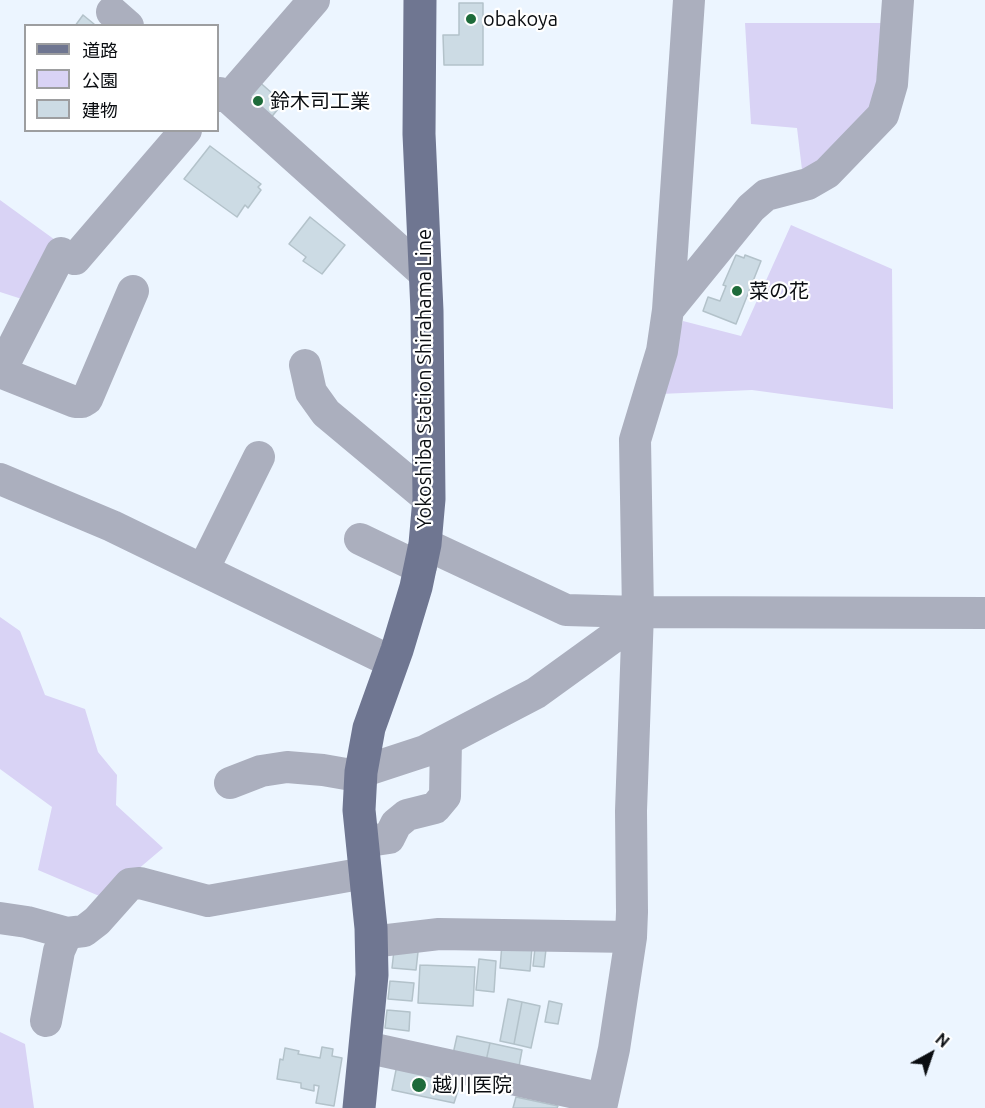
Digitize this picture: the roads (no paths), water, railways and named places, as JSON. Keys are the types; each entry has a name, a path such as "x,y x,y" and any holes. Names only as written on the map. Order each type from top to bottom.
{"main road":[{"name":"Yokoshiba Station Shirahama Line","path":"359,1108 372,975 359,810 360,772 369,728 417,587 429,499 427,311 423,272 424,241 419,134 420,0"}],"street":[{"path":"314,0 221,90 423,272"},
{"path":"365,1047 602,1104 614,1048 631,937 637,616 634,440 662,351 668,310 689,0"},
{"path":"668,310 751,208 766,195 808,184 827,173 884,115 892,84 898,0"},
{"path":"133,291 87,399 75,402 0,372 68,256 184,132"},
{"path":"305,365 311,392 326,413 429,499"},
{"path":"203,570 259,457"},
{"path":"0,478 112,526 392,662"},
{"path":"360,539 410,563 423,555 566,610 637,616 985,613"},
{"path":"230,783 261,771 287,767 346,774 360,772 425,752 536,693 637,616"},
{"path":"0,918 27,922 67,933 84,931 97,921 130,884 140,883 207,901 364,858 389,838 396,824 407,815 435,808 445,796 446,740"},
{"path":"46,1021 59,951 67,933"},
{"path":"371,942 439,934 631,937"}],"place":[{"name":"obakoya","path":"471,19"},
{"name":"鈴木司工業","path":"258,101"},
{"name":"菜の花","path":"737,291"},
{"name":"越川医院","path":"419,1085"}]}
